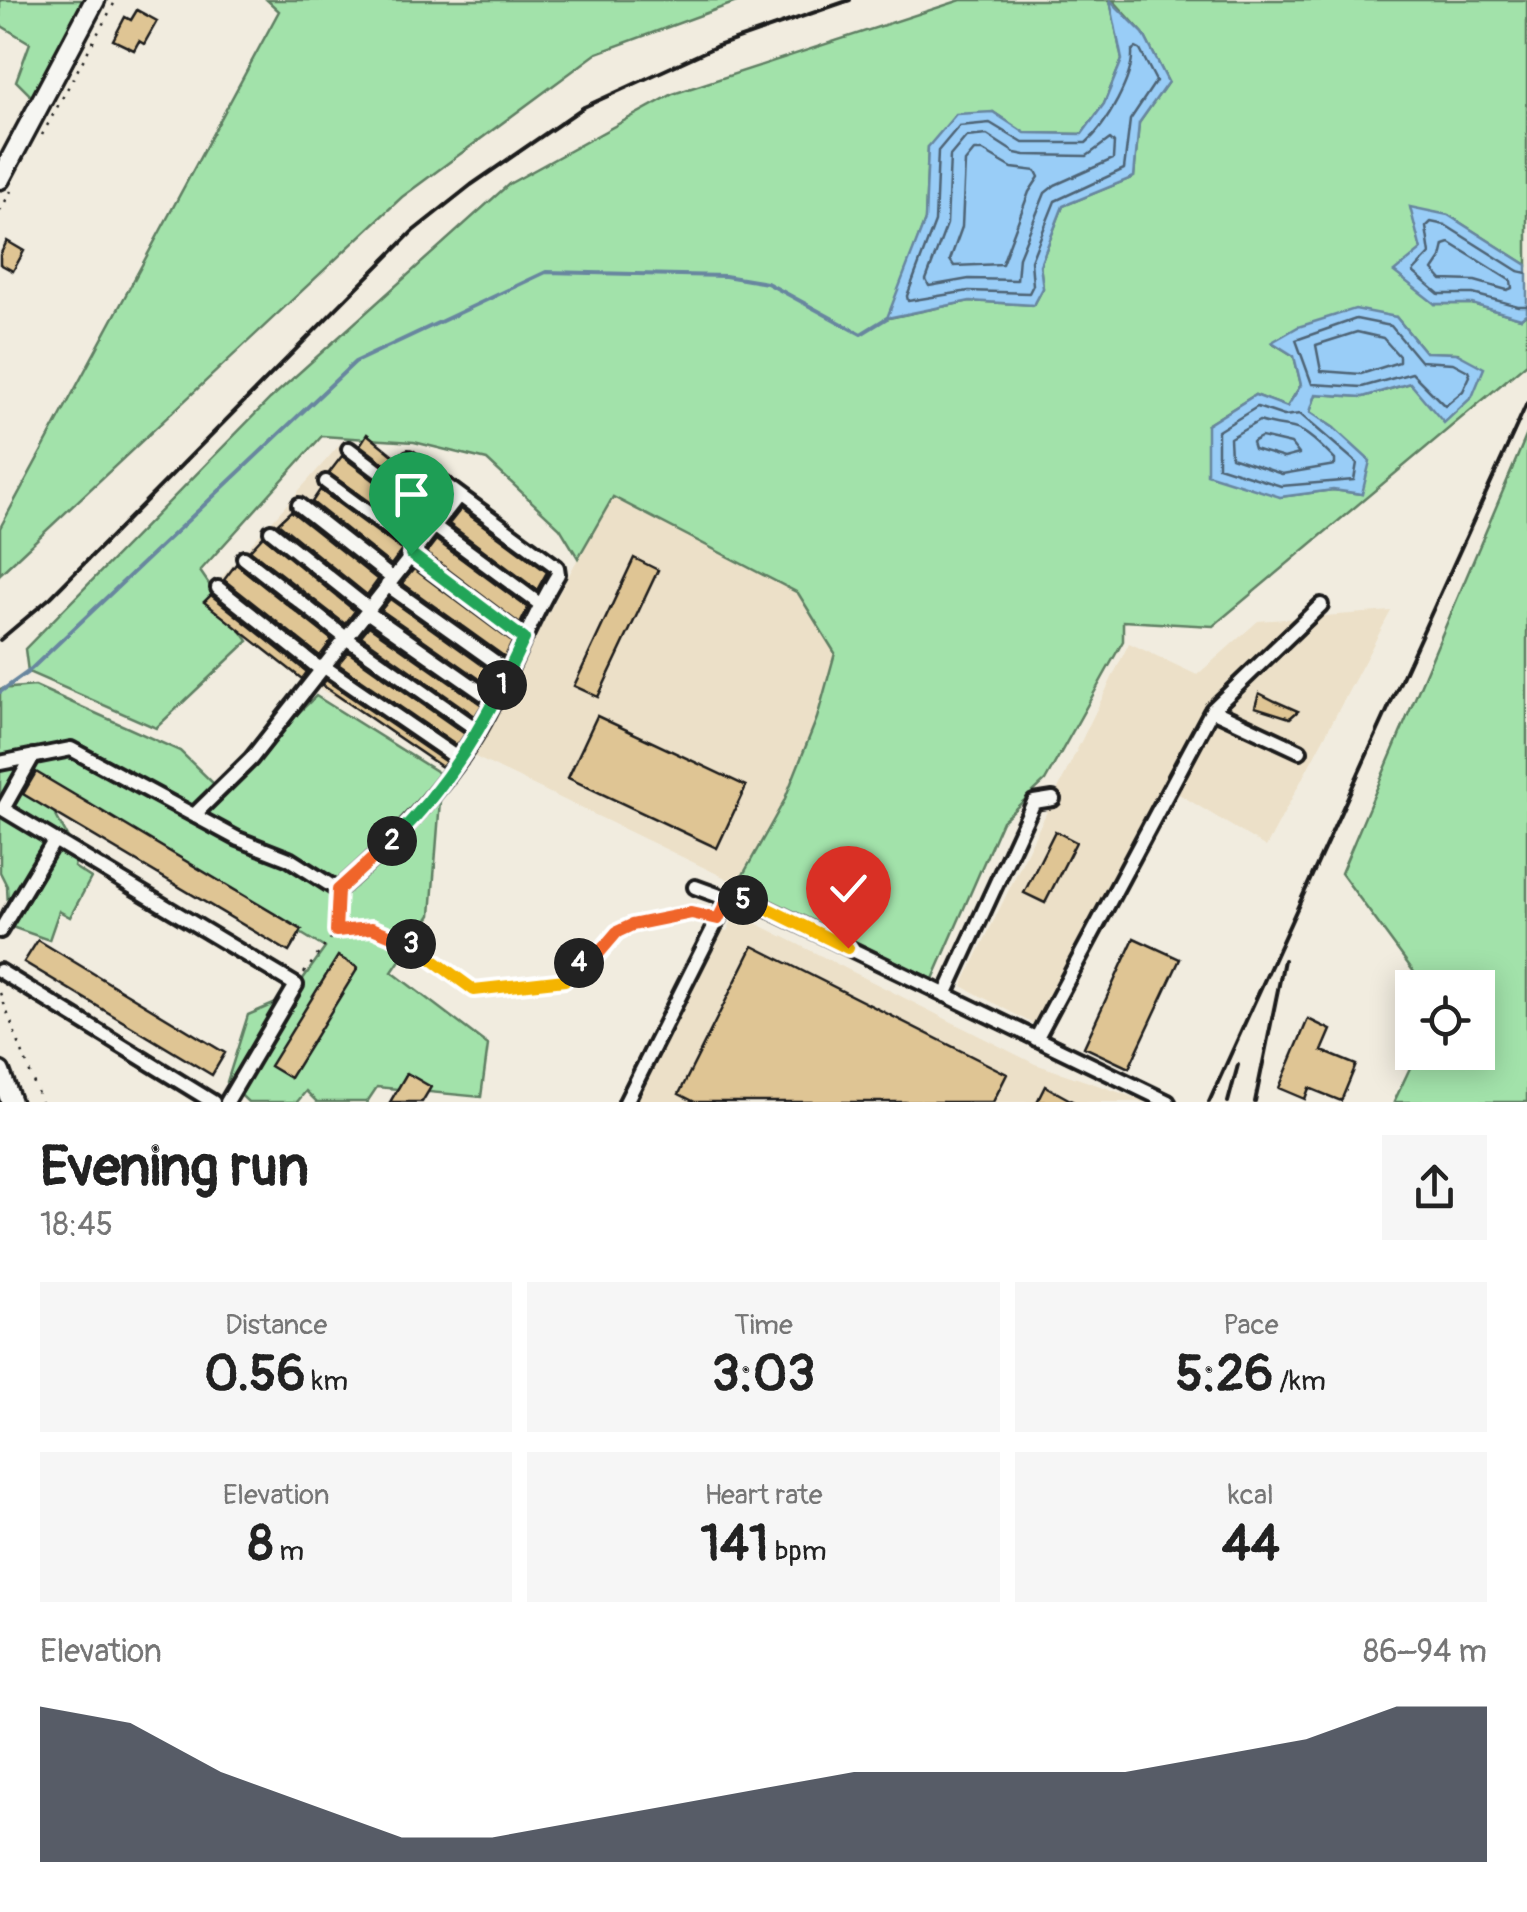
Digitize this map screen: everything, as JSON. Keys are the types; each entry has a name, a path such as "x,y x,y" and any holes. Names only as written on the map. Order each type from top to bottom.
{"highway":[{"path":"9,179 96,0"},
{"path":"0,1072 11,1102"}],"lane":[{"path":"349,450 541,605"},
{"path":"0,763 71,749 238,839 289,859 338,890 425,808 460,760 558,574 557,567 409,458"},
{"path":"326,482 524,639"},
{"path":"194,815 251,759 459,495"},
{"path":"299,506 508,671"},
{"path":"271,532 368,610 494,701"},
{"path":"244,558 346,638 478,731"},
{"path":"218,588 322,668 460,760"},
{"path":"1036,1038 1212,710 1320,605"},
{"path":"1212,710 1300,750"},
{"path":"33,756 3,809 296,985 227,1102"},
{"path":"945,994 1034,802 1052,800"},
{"path":"0,931 54,840"},
{"path":"695,887 728,899 752,901 1168,1102"},
{"path":"626,1102 728,899"},
{"path":"0,970 213,1102"}],"path":[{"path":"36,146 116,0"},
{"path":"0,211 9,179"},
{"path":"296,985 336,931 338,890"},
{"path":"336,931 372,928 390,935 440,963 474,990 565,980 579,963 593,960 617,932 632,925 691,913 718,919"},
{"path":"0,993 41,1102"}],"shaded area":[{"path":"343,441 546,583 468,752 447,762 310,683 207,594"},
{"path":"612,496 798,593 835,654 817,718 784,801 738,884 471,755"},
{"path":"1391,611 1266,847 1164,785 1039,1027 962,986 1129,643 1197,675 1258,621"},
{"path":"736,913 1035,1064 1148,1102 634,1102 719,929 727,931"}],"green space":[{"path":"0,0 84,0 32,97 16,81 30,43 0,25"},
{"path":"267,0 742,0 597,53 402,197 0,574 0,528 279,11"},
{"path":"961,0 1110,0 1122,60 1104,104 1082,134 1024,133 993,112 928,147 925,220 889,318 970,301 1034,305 1043,288 1040,265 1063,206 1134,177 1139,123 1168,82 1143,33 1113,0 1527,0 1527,265 1448,215 1411,209 1435,304 1472,304 1521,318 1527,313 1527,363 1213,626 1123,621 1123,641 1045,781 1002,821 933,979 738,884 784,801 817,718 835,653 798,593 613,497 578,558 560,528 487,460 414,442 322,436 200,571 248,641 156,728 28,672 25,649 270,399 509,184 673,94","holes":["1396,317 1425,352 1456,353 1411,383 1363,397 1316,394 1310,412 1334,428 1361,494 1333,490 1280,497 1207,425 1255,395 1287,407 1301,385 1294,356 1273,343"]},
{"path":"1527,434 1527,1102 1394,1102 1409,1070 1495,1070 1495,970 1412,970 1341,873"},
{"path":"35,686 180,751 219,789 316,696 442,775 431,915 392,972 488,1045 481,1097 377,1087 367,1102 317,1102 306,1091 297,1102 248,1102 227,1082 248,1015 290,997 325,948 30,769 77,854 74,867 91,878 70,917 59,911 49,940 9,926 7,886 0,872 0,689"}],"water":[{"path":"1110,0 1143,33 1168,82 1139,123 1134,177 1063,206 1040,265 1043,288 1034,305 970,301 887,318 925,220 928,147 956,114 993,112 1025,133 1082,134 1104,104 1122,60"},
{"path":"1410,207 1448,215 1527,265 1527,313 1521,318 1472,304 1435,304 1394,272 1421,250"},
{"path":"1355,309 1396,317 1425,352 1456,353 1484,368 1472,397 1444,423 1410,383 1363,397 1316,394 1310,412 1370,461 1362,494 1333,490 1280,497 1207,474 1207,425 1255,395 1287,407 1301,385 1294,356 1272,342 1298,327"}],"building":[{"path":"137,10 157,21 144,44 139,41 134,50 113,40 125,17 131,20"},
{"path":"7,241 24,251 13,271 0,264"},
{"path":"367,434 445,497 439,505 360,445"},
{"path":"342,456 426,520 415,535 329,473"},
{"path":"320,490 402,550 391,565 312,502"},
{"path":"461,509 547,572 537,590 449,524"},
{"path":"291,511 378,580 367,595 278,523"},
{"path":"263,536 355,611 345,624 250,550"},
{"path":"436,540 528,608 520,624 426,553"},
{"path":"634,558 658,570 598,697 574,686"},
{"path":"236,564 332,640 320,656 224,580"},
{"path":"414,569 512,642 505,657 402,583"},
{"path":"211,595 307,672 302,679 204,602"},
{"path":"390,599 496,675 491,687 381,610"},
{"path":"369,626 482,705 475,716 361,636"},
{"path":"348,652 465,734 457,746 338,664"},
{"path":"326,680 446,762 442,767 322,685"},
{"path":"1259,693 1298,711 1290,718 1255,707"},
{"path":"597,716 746,786 717,848 568,778"},
{"path":"36,772 302,930 289,952 23,794"},
{"path":"1055,831 1076,842 1045,903 1024,893"},
{"path":"1134,938 1180,959 1129,1068 1084,1047"},
{"path":"38,940 225,1053 212,1075 24,962"},
{"path":"753,946 1007,1074 993,1102 695,1102 679,1094"},
{"path":"338,956 358,968 290,1078 270,1066"},
{"path":"1308,1019 1331,1030 1322,1051 1356,1065 1341,1101 1309,1088 1305,1099 1279,1088"},
{"path":"407,1073 431,1087 422,1102 390,1102"},
{"path":"1045,1086 1074,1102 1037,1102"}],"waterway":[{"path":"0,692 28,672 355,362 546,272 725,276 767,283 861,334 887,318"}],"railway":[{"path":"0,640 51,597 413,231 471,185 584,107 715,47 850,0"},
{"path":"1209,1102 1527,403"},
{"path":"1255,1102 1284,960"},
{"path":"1228,1102 1238,1065"}],"route":[{"path":"411,554 524,639 481,726 438,793 338,890 336,931 372,928 407,942 474,990 565,980 579,963 593,960 617,932 632,925 691,913 718,919 728,899 752,901 848,948"}]}
